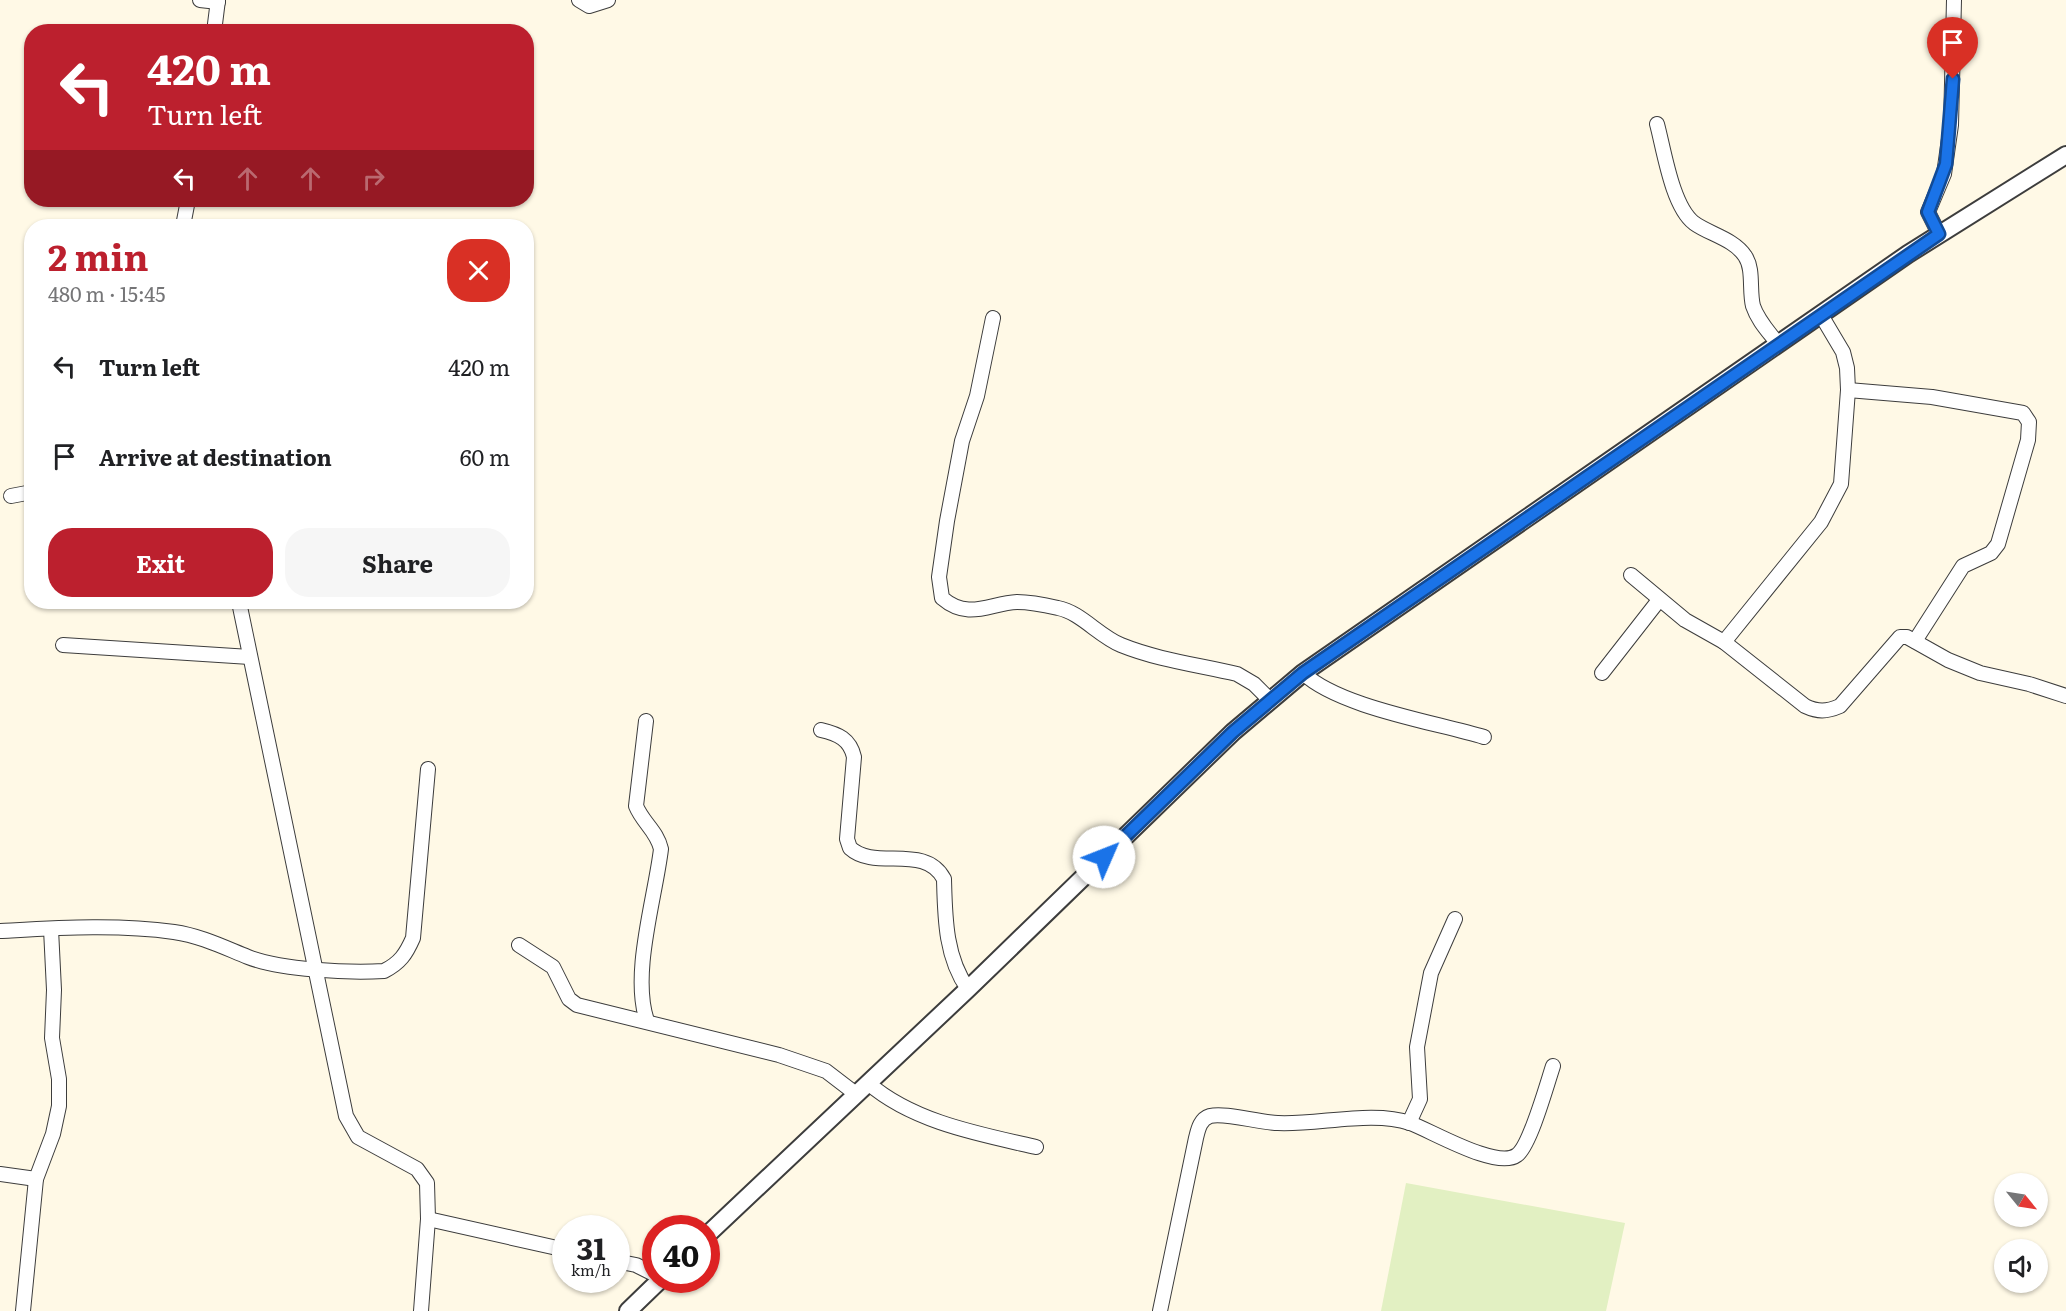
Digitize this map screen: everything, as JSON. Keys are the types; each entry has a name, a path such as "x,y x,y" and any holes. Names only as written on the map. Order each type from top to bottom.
{"street":[{"path":"200,0 218,1 215,24"},
{"path":"579,0 589,6 608,0"},
{"path":"1939,234 1928,212 1944,174 1951,125 1954,0"},
{"path":"1657,124 1671,178 1683,209 1692,222 1735,246 1745,256 1749,268 1753,305 1760,321 1778,344"},
{"path":"720,1223 968,989 1233,732 1303,673 1939,234 2066,155"},
{"path":"1724,642 1821,522 1841,484 1848,390 1843,352 1821,315"},
{"path":"993,318 977,396 962,441 946,521 939,577 942,598 948,603 972,610 992,609 1016,602 1061,608 1073,613 1095,632 1120,645 1238,674 1254,684 1270,700"},
{"path":"1848,390 1932,397 2023,413 2029,422 2028,440 1998,544 1991,553 1963,566 1915,641"},
{"path":"11,496 24,494"},
{"path":"1631,575 1685,620 1724,642 1805,706 1818,711 1840,706 1900,637 1907,637 1948,660 1980,673 2029,684 2066,696"},
{"path":"1602,673 1659,600"},
{"path":"240,609 346,1116 358,1137 417,1169 427,1183 428,1219 421,1311"},
{"path":"63,645 250,657"},
{"path":"1303,673 1327,691 1484,737"},
{"path":"646,721 636,806 641,818 658,836 661,849 642,973 641,1004 647,1021"},
{"path":"821,730 835,733 852,747 854,757 847,839 850,848 865,856 912,859 939,870 944,879 950,945 960,978 968,989"},
{"path":"0,931 51,929 172,932 202,938 249,957 314,968 384,971 396,965 405,955 413,938 428,769"},
{"path":"1409,1123 1420,1099 1417,1047 1431,973 1455,919"},
{"path":"23,1311 36,1179 53,1134 59,1106 59,1079 52,1038 54,990 51,929"},
{"path":"519,945 553,967 569,999 577,1005 779,1055 826,1071 938,1120 1036,1147"},
{"path":"1160,1311 1196,1138 1203,1120 1210,1116 1221,1116 1279,1124 1381,1119 1409,1123 1481,1153 1500,1158 1517,1155 1528,1139 1553,1066"},
{"path":"0,1174 36,1179"},
{"path":"428,1219 552,1247"},
{"path":"628,1311 647,1293"}],"green space":[{"path":"1406,1183 1625,1223 1606,1311 1381,1311"}],"route":[{"path":"1104,857 1233,732 1303,673 1375,621 1939,234 1930,221 1928,212 1946,164 1953,79"}]}
